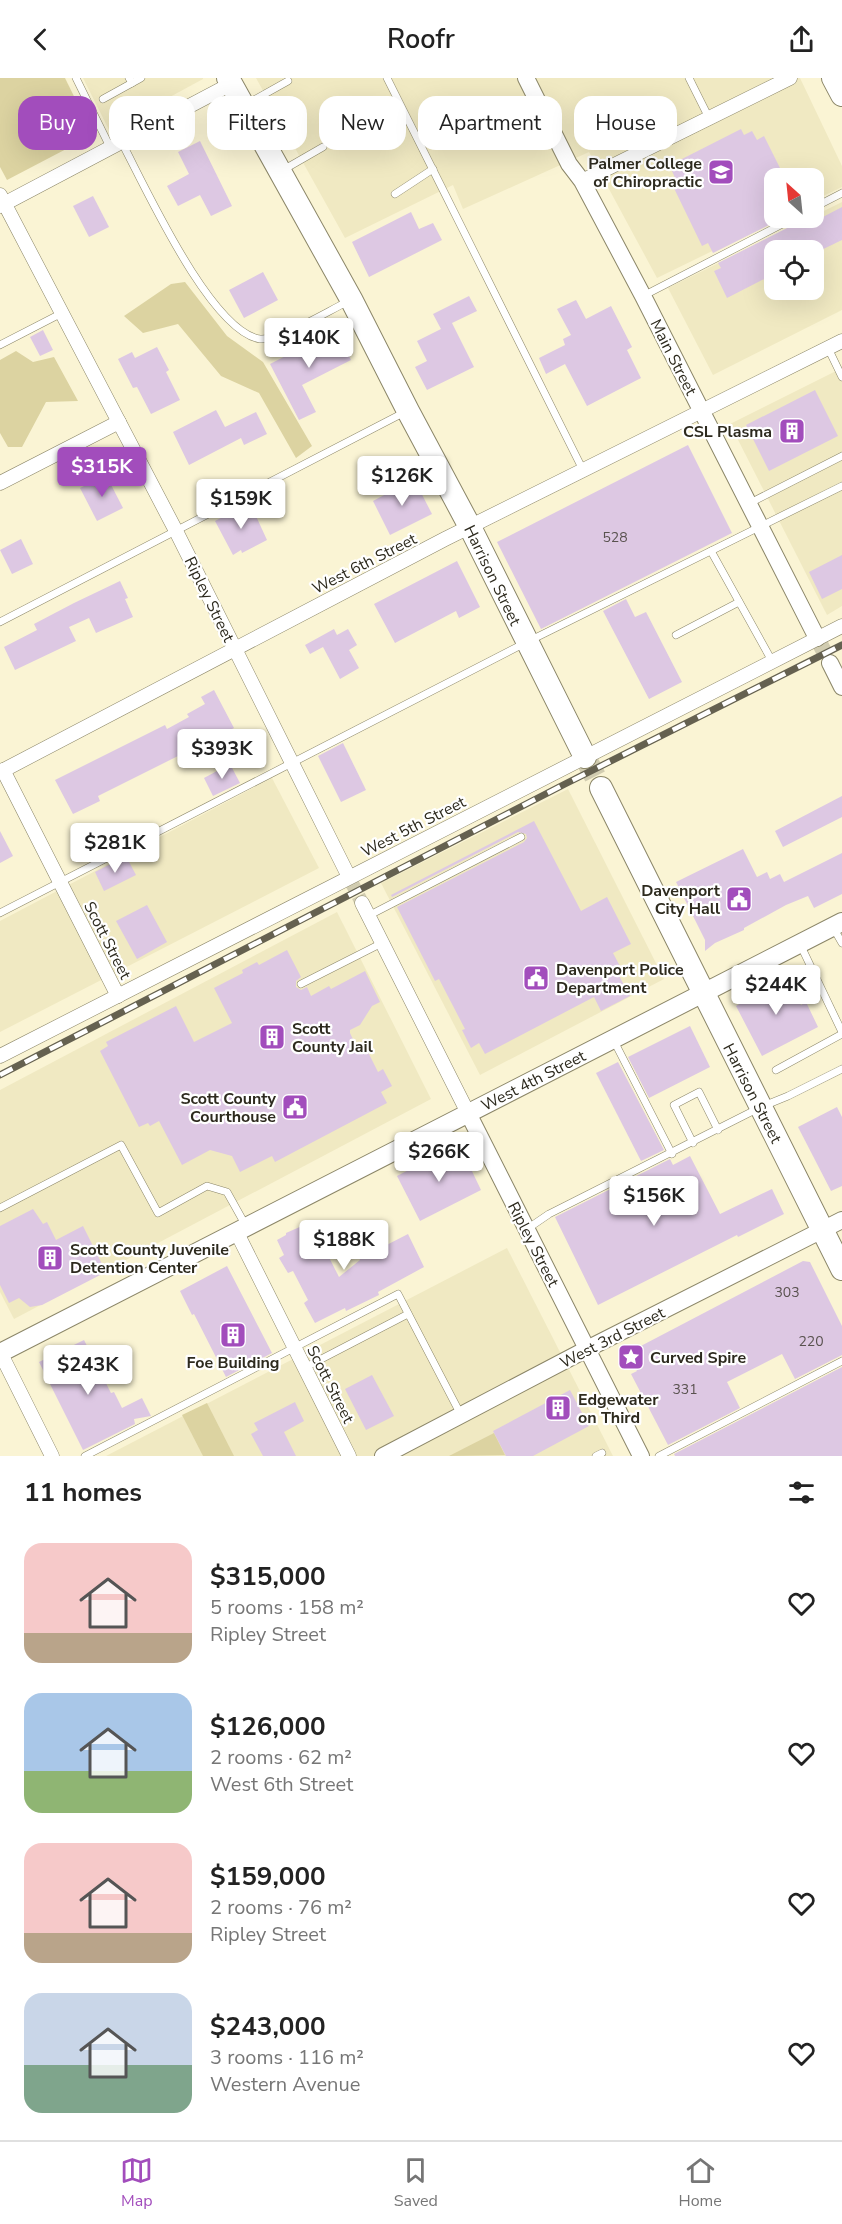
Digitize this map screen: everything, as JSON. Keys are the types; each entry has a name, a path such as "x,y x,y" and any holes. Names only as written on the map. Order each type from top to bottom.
{"highway":[{"path":"833,78 842,95"},
{"name":"Harrison Street","path":"230,81 238,96"},
{"name":"Harrison Street","path":"269,150 351,299 470,527 585,757"},
{"name":"Harrison Street","path":"601,788 761,1107 832,1225 842,1269"}],"main road":[{"name":"West 4th Street","path":"0,1353 837,924"}],"street":[{"name":"Main Street","path":"526,78 569,164 582,181 643,296 817,638"},
{"path":"582,181 790,78"},
{"path":"195,100 230,81"},
{"path":"2,202 109,147"},
{"name":"Ripley Street","path":"2,202 176,531 349,877"},
{"name":"West 6th Street","path":"2,771 234,648 470,527 842,341"},
{"path":"0,483 119,422"},
{"name":"West 5th Street","path":"0,1056 842,626"},
{"path":"830,663 842,687"},
{"name":"Scott Street","path":"2,771 118,996"},
{"name":"Ripley Street","path":"365,909 641,1456"},
{"name":"West 3rd Street","path":"383,1456 587,1349 832,1225"},
{"name":"Scott Street","path":"241,1229 294,1348 349,1456"},
{"path":"0,1353 52,1456"}],"lane":[{"path":"76,78 109,134"},
{"path":"103,99 131,80 141,78"},
{"path":"387,78 583,470"},
{"path":"689,78 710,118"},
{"path":"262,96 288,81"},
{"path":"281,171 319,149"},
{"path":"119,150 204,292 241,330 258,339 273,339 351,299"},
{"path":"395,194 433,169"},
{"path":"824,202 842,193"},
{"path":"643,296 775,228"},
{"path":"0,345 62,314"},
{"path":"828,348 842,376"},
{"path":"0,622 408,411"},
{"path":"750,503 842,456"},
{"path":"0,914 526,642 842,486"},
{"path":"711,551 772,662"},
{"path":"676,635 739,602"},
{"path":"365,909 521,837"},
{"path":"837,924 842,944"},
{"path":"301,984 382,943"},
{"path":"776,1070 842,1033 800,944"},
{"path":"613,1039 672,1154"},
{"path":"527,1229 549,1214 672,1154 761,1107 842,1069"},
{"path":"693,1143 674,1105 699,1092 718,1130"},
{"path":"0,1208 121,1145 158,1213 207,1186 227,1192 241,1229"},
{"path":"85,1456 398,1294 461,1415"},
{"path":"304,1368 408,1314"},
{"path":"659,1456 842,1361"}],"shaded area":[{"path":"0,78 65,78 74,96 18,96 18,150 64,150 7,180 0,167"},
{"path":"83,78 203,78 172,96 109,96 109,130 97,106 97,96 92,96"},
{"name":"Palmer College of Chiropractic","path":"256,78 800,78 842,166 842,187 824,196 824,168 764,168 764,226 657,278 589,152 463,209 453,185 345,238 296,150 307,150 307,96 266,96"},
{"path":"842,202 842,310 713,375 668,288 764,241 764,300 824,300 824,240 765,240 789,228 824,228 824,211"},
{"path":"185,282 227,336 263,362 312,446 296,458 259,393 221,376 178,324 143,333 124,316 171,284"},
{"path":"16,351 33,362 54,357 78,401 46,402 22,447 8,447 0,433 0,360"},
{"path":"842,368 842,606 827,615 730,424"},
{"path":"272,778 319,868 0,1032 0,921"},
{"path":"568,789 664,979 480,1075 381,883"},
{"path":"337,912 431,1099 14,1319 0,1292 0,1090"},
{"path":"507,1248 613,1456 106,1456"},
{"path":"207,1403 234,1456 203,1456 182,1415"},
{"path":"494,1433 505,1455 449,1456"}],"building":[{"path":"741,129 744,135 752,131 757,140 764,136 780,168 764,168 764,228 713,253 708,243 702,246 671,182 676,180 672,171 681,166 678,161"},
{"path":"200,141 232,206 211,216 200,195 178,206 167,186 189,174 178,152 195,150 195,144"},
{"path":"93,196 109,227 89,237 73,206"},
{"path":"842,207 842,240 824,249 824,240 764,240 764,279 727,298 714,271 721,268 718,263 787,228 824,228 824,216"},
{"path":"411,212 419,229 433,223 442,240 369,277 352,242"},
{"path":"263,272 278,300 244,318 229,290"},
{"path":"469,296 477,311 452,323 474,367 427,390 415,367 427,361 417,341 441,329 433,314"},
{"path":"576,300 586,319 611,306 632,347 627,350 641,378 587,406 565,364 546,374 539,358 565,345 563,339 571,335 557,309"},
{"path":"43,330 53,350 40,356 30,337"},
{"path":"336,330 351,360 302,385 316,412 299,420 270,364"},
{"path":"157,347 169,370 166,372 180,400 151,414 137,387 133,388 118,359 132,352 135,358"},
{"name":"CSL Plasma","path":"815,390 838,436 769,471 746,425"},
{"path":"216,410 225,427 256,412 267,434 244,445 241,438 189,465 173,432"},
{"path":"688,445 732,533 541,629 497,542"},
{"path":"106,475 123,508 97,521 80,488"},
{"path":"414,479 432,514 390,535 373,501"},
{"path":"250,503 267,540 242,553 241,550 233,555 215,521"},
{"path":"21,539 33,564 12,574 0,550"},
{"path":"842,555 842,589 822,599 809,572"},
{"path":"457,561 480,607 459,618 456,611 395,643 374,604"},
{"path":"120,581 133,617 96,633 89,618 69,627 76,641 15,670 4,647 37,630 34,624"},
{"path":"626,599 635,617 646,612 682,682 649,699 603,611"},
{"path":"334,629 337,635 348,629 357,645 349,650 359,668 340,679 323,647 310,654 305,645"},
{"path":"214,690 234,728 98,796 100,801 73,814 55,780 165,725 167,729 189,717 187,714 205,704 201,697"},
{"path":"343,743 366,790 341,802 318,756"},
{"path":"230,764 240,783 213,796 204,778"},
{"path":"842,796 842,817 783,847 775,831"},
{"path":"534,821 581,911 607,897 631,944 613,953 622,970 617,972 630,996 601,1011 594,997 485,1054 479,1043 471,1048 462,1030 465,1029 439,979 435,981 397,907 524,842 527,838 526,834 518,832 392,897 391,895"},
{"path":"0,831 13,856 0,863"},
{"name":"Davenport City Hall","path":"743,849 757,877 767,872 770,879 780,874 784,882 842,853 842,894 814,908 808,896 786,905 744,930 715,943 705,951 705,940 676,882"},
{"path":"126,856 136,875 104,891 95,872"},
{"path":"147,905 167,942 137,959 116,921"},
{"path":"287,950 301,977 296,981 296,987 301,990 307,987 311,996 329,986 331,989 365,971 380,1002 372,1006 360,1025 350,1030 350,1033 360,1054 367,1050 378,1072 383,1069 392,1086 381,1092 387,1103 275,1162 272,1156 240,1172 232,1156 210,1150 182,1165 159,1121 150,1126 148,1123 139,1127 100,1051 108,1046 106,1042 176,1006 194,1042 232,1023 214,988 243,973 242,970 257,962 259,965"},
{"path":"787,976 801,1005 806,1002 818,1027 762,1056 736,1006 754,995 752,993"},
{"path":"690,1026 710,1067 649,1098 628,1057"},
{"path":"618,1062 664,1150 641,1161 596,1073"},
{"path":"837,1107 842,1117 842,1186 831,1191 798,1127"},
{"path":"459,1144 481,1190 420,1221 397,1176"},
{"path":"690,1156 720,1214 772,1189 784,1214 598,1305 555,1217 670,1159 673,1165"},
{"name":"Scott County Juvenile Detention Center","path":"33,1209 43,1224 47,1222 56,1240 83,1226 106,1272 42,1305 30,1307 19,1298 9,1303 0,1285 0,1226"},
{"path":"311,1222 339,1277 360,1260 359,1257 408,1234 424,1267 378,1292 379,1295 315,1323 304,1303 308,1300 293,1271 288,1273 279,1258 284,1255 277,1240 286,1233"},
{"path":"803,1261 810,1262 842,1326 842,1355 795,1379 782,1354 727,1382 740,1408 668,1445 631,1374 637,1371 633,1364 643,1360 637,1348"},
{"name":"Foe Building","path":"227,1266 272,1353 226,1377 180,1291"},
{"path":"84,1340 111,1393 114,1392 122,1408 142,1398 151,1416 134,1419 135,1424 83,1450 39,1362"},
{"path":"842,1367 842,1456 675,1456 674,1454"},
{"path":"372,1375 394,1416 366,1430 345,1389"},
{"name":"Edgewater on Third","path":"570,1390 589,1426 533,1456 506,1456 493,1431"},
{"path":"295,1402 304,1421 284,1432 296,1456 263,1456 251,1434 258,1430 254,1423"}],"tunnel":[{"path":"817,638 830,663"},
{"path":"585,757 601,788"},
{"path":"349,877 362,903"}],"railway":[{"path":"0,1075 565,784 842,645"}],"place":[{"name":"Palmer College of Chiropractic","path":"721,172"},
{"name":"CSL Plasma","path":"792,431"},
{"name":"Davenport City Hall","path":"739,899"},
{"name":"Davenport Police Department","path":"536,978"},
{"name":"Scott County Jail","path":"272,1037"},
{"name":"Scott County Courthouse","path":"295,1107"},
{"name":"Scott County Juvenile Detention Center","path":"50,1258"},
{"name":"Foe Building","path":"233,1335"},
{"name":"Curved Spire","path":"631,1357"},
{"name":"Edgewater on Third","path":"558,1408"}]}
